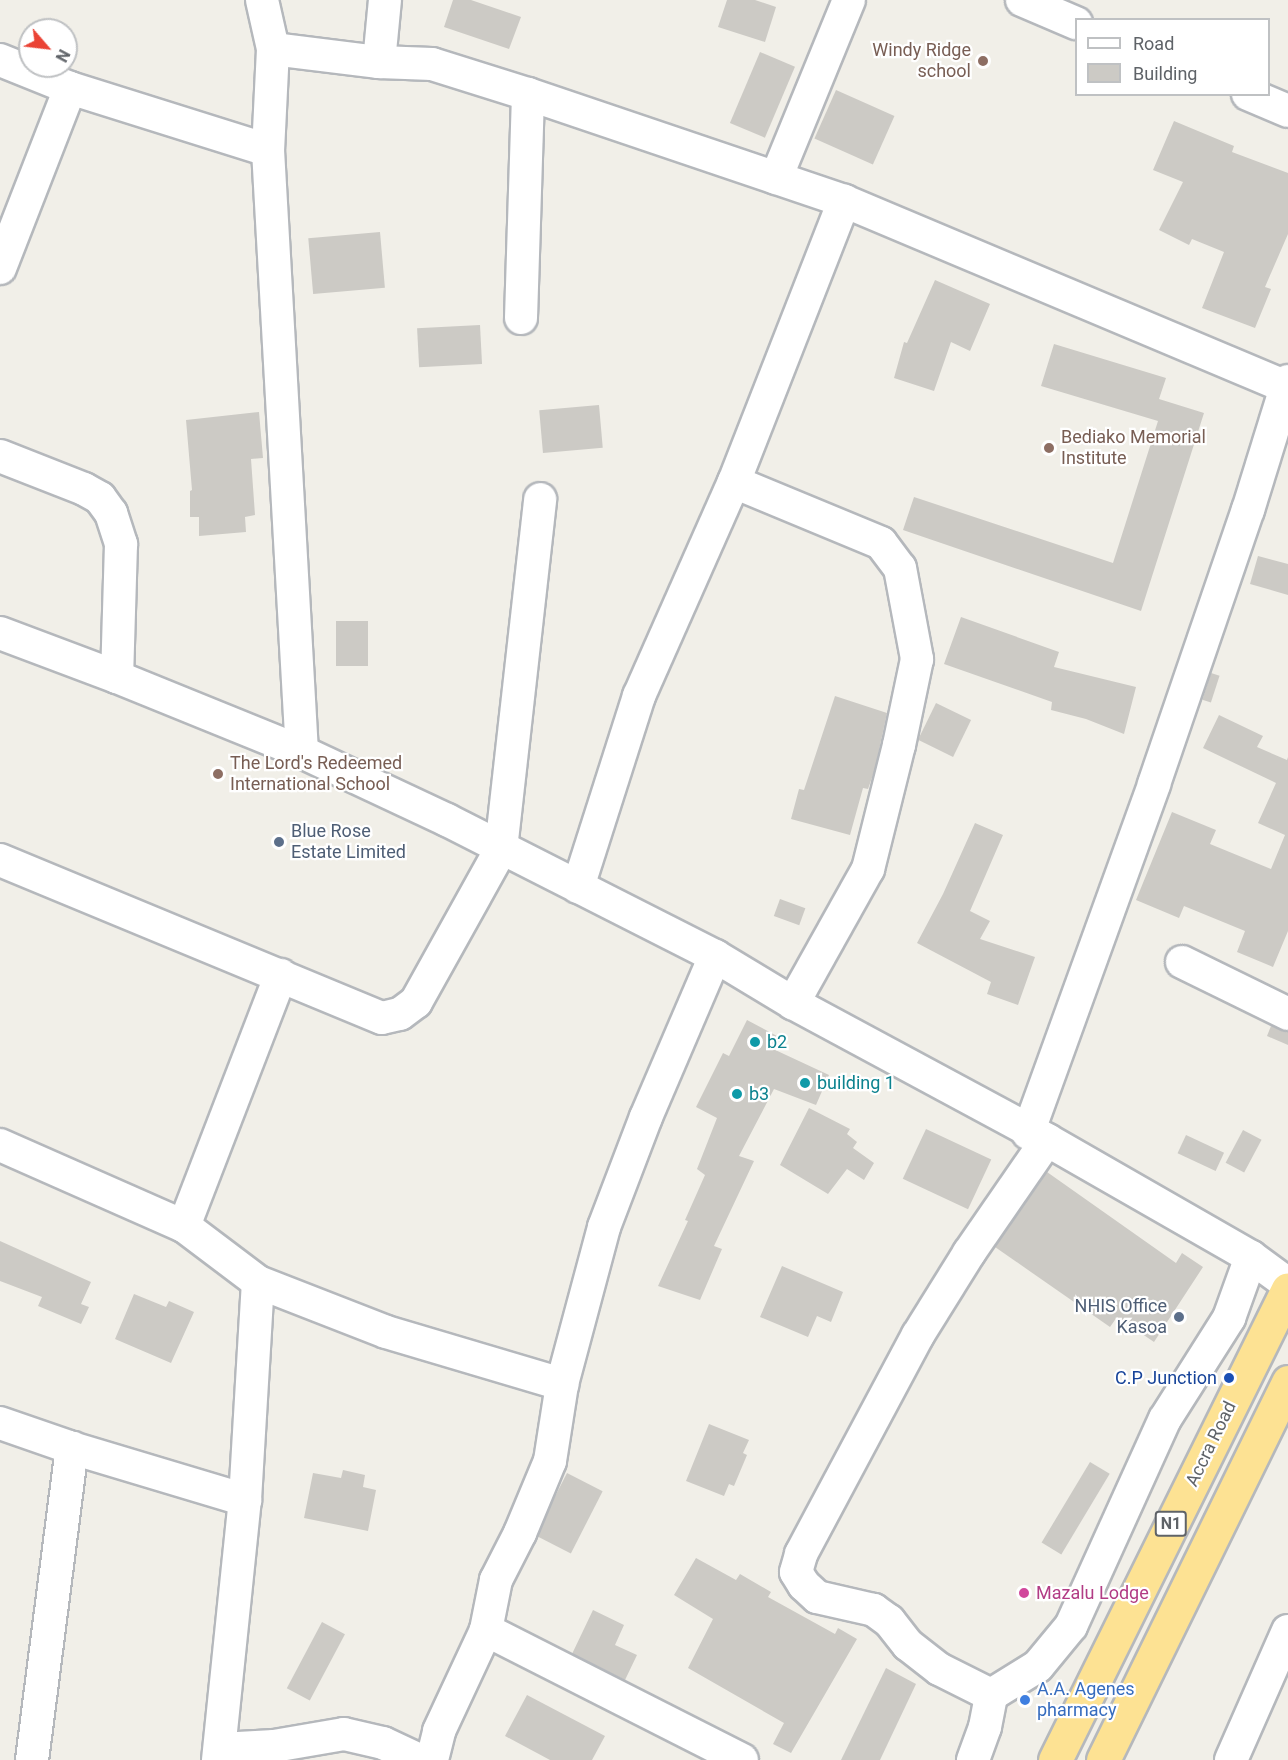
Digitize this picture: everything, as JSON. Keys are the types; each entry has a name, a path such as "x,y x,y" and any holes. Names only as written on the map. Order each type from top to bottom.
{"highway":[{"name":"Accra Road","path":"1055,1760 1288,1289"},
{"name":"N1","path":"1103,1760 1288,1382"}],"street":[{"path":"262,0 273,50 268,150 302,752"},
{"path":"379,62 386,0"},
{"path":"776,178 849,0"},
{"path":"1022,0 1075,22"},
{"path":"273,50 379,62 432,64 528,94 844,201 1287,384 1248,510 1037,1136 918,1335 801,1554 796,1572 804,1585 817,1597 874,1610 889,1621 908,1645 939,1668 990,1695"},
{"path":"0,60 70,88 268,150"},
{"path":"0,268 70,88"},
{"path":"521,318 528,94"},
{"path":"1253,96 1288,111"},
{"path":"578,887 639,696 734,482 844,201"},
{"path":"0,456 84,489 100,498 111,513 121,544 117,677"},
{"path":"734,482 881,543 900,568 917,659 899,745 868,869 793,1003"},
{"path":"0,860 382,1018 400,1014 416,1002 501,849 540,499"},
{"path":"0,633 117,677 302,752 447,820 715,956 793,1003 1037,1136 1251,1257 1288,1284"},
{"path":"432,1760 439,1731 486,1630 496,1580 520,1533 550,1461 562,1384 604,1227 646,1117 715,956"},
{"path":"1182,962 1288,1014"},
{"path":"184,1227 280,975"},
{"path":"0,1144 184,1227 258,1282 386,1332 562,1384"},
{"path":"973,1760 985,1726 990,1695 1038,1666 1071,1626 1165,1419 1229,1318 1251,1257"},
{"path":"258,1282 245,1500 219,1755 344,1734 383,1743 419,1760"},
{"path":"0,1423 72,1448 245,1500"},
{"path":"32,1760 72,1448"},
{"path":"486,1630 742,1760"},
{"path":"1231,1760 1288,1631"}],"building":[{"path":"453,0 471,0 521,17 509,49 444,27"},
{"path":"727,0 755,0 776,7 765,42 718,27"},
{"path":"760,52 795,67 765,138 730,123"},
{"path":"836,90 894,116 873,164 814,138"},
{"path":"1174,121 1234,146 1232,152 1288,173 1288,234 1265,287 1271,289 1255,328 1202,308 1224,252 1192,239 1189,245 1159,230 1183,182 1153,170"},
{"path":"380,232 385,288 313,294 308,238"},
{"path":"935,280 990,304 970,351 951,342 934,391 894,378 904,342 907,343"},
{"path":"480,325 482,364 419,367 417,328"},
{"path":"1054,344 1166,378 1159,399 1204,413 1141,611 903,530 914,497 1113,563 1158,421 1041,386"},
{"path":"599,405 603,448 543,453 539,410"},
{"path":"259,412 263,458 251,459 255,515 245,517 246,532 199,536 199,517 190,517 190,491 192,490 186,420"},
{"path":"1258,556 1288,564 1288,595 1250,584"},
{"path":"961,617 1059,652 1054,667 1136,687 1124,734 1086,719 1051,710 1052,702 944,664"},
{"path":"336,621 368,621 368,666 336,666"},
{"path":"1211,673 1220,676 1211,702 1202,700"},
{"path":"835,696 887,713 875,769 868,789 863,788 850,835 791,819 799,789 804,790"},
{"path":"936,703 971,720 953,757 918,740"},
{"path":"1219,715 1263,736 1257,747 1287,760 1288,757 1288,931 1273,967 1237,952 1245,931 1184,906 1179,918 1136,900 1172,812 1216,830 1210,844 1271,869 1285,835 1258,823 1276,783 1203,748"},
{"path":"975,823 1003,835 970,911 990,921 980,939 1035,957 1018,1005 987,994 991,982 917,943 943,894"},
{"path":"780,899 805,908 799,925 774,916"},
{"path":"747,1020 777,1036 771,1048 829,1075 816,1105 774,1089 739,1156 754,1161 714,1246 722,1249 700,1300 658,1286 688,1221 685,1220 705,1175 697,1169 717,1118 696,1107 723,1053 729,1056"},
{"path":"1271,1026 1288,1032 1288,1045 1267,1036"},
{"path":"809,1108 850,1129 847,1134 857,1142 853,1148 874,1163 864,1180 847,1169 828,1194 780,1165"},
{"path":"926,1129 991,1159 968,1209 903,1179"},
{"path":"1243,1130 1262,1140 1244,1173 1226,1163"},
{"path":"1186,1135 1224,1153 1216,1171 1178,1153"},
{"path":"1047,1172 1176,1263 1182,1253 1203,1267 1154,1342 1117,1317 1110,1327 995,1247"},
{"path":"0,1241 91,1282 81,1304 89,1307 81,1324 38,1306 42,1297 0,1281"},
{"path":"782,1266 843,1292 831,1322 817,1316 808,1337 760,1317"},
{"path":"134,1294 166,1307 169,1301 194,1312 171,1363 115,1339"},
{"path":"709,1424 749,1440 743,1453 747,1455 734,1486 729,1484 724,1496 686,1481"},
{"path":"1090,1462 1110,1474 1061,1554 1042,1543"},
{"path":"343,1470 365,1475 363,1487 376,1490 368,1531 304,1518 313,1473 341,1478"},
{"path":"567,1473 603,1491 571,1554 535,1535"},
{"path":"696,1558 736,1580 740,1574 771,1592 768,1597 835,1634 838,1628 857,1639 791,1753 773,1744 784,1723 688,1668 713,1619 674,1595"},
{"path":"593,1610 624,1625 615,1645 637,1655 625,1680 572,1654"},
{"path":"322,1622 345,1634 310,1700 287,1688"},
{"path":"886,1668 916,1684 880,1760 841,1760"},
{"path":"527,1695 605,1736 592,1760 550,1760 505,1736"}],"place":[{"name":"Windy Ridge school","path":"983,61"},
{"name":"Bediako Memorial Institute","path":"1049,448"},
{"name":"The Lord's Redeemed International School","path":"218,774"},
{"name":"Blue Rose Estate Limited","path":"279,842"},
{"name":"b2","path":"755,1042"},
{"name":"building 1","path":"805,1083"},
{"name":"b3","path":"737,1094"},
{"name":"NHIS Office Kasoa","path":"1179,1317"},
{"name":"C.P Junction","path":"1229,1378"},
{"name":"Mazalu Lodge","path":"1024,1593"},
{"name":"A.A. Agenes pharmacy","path":"1025,1700"}]}
